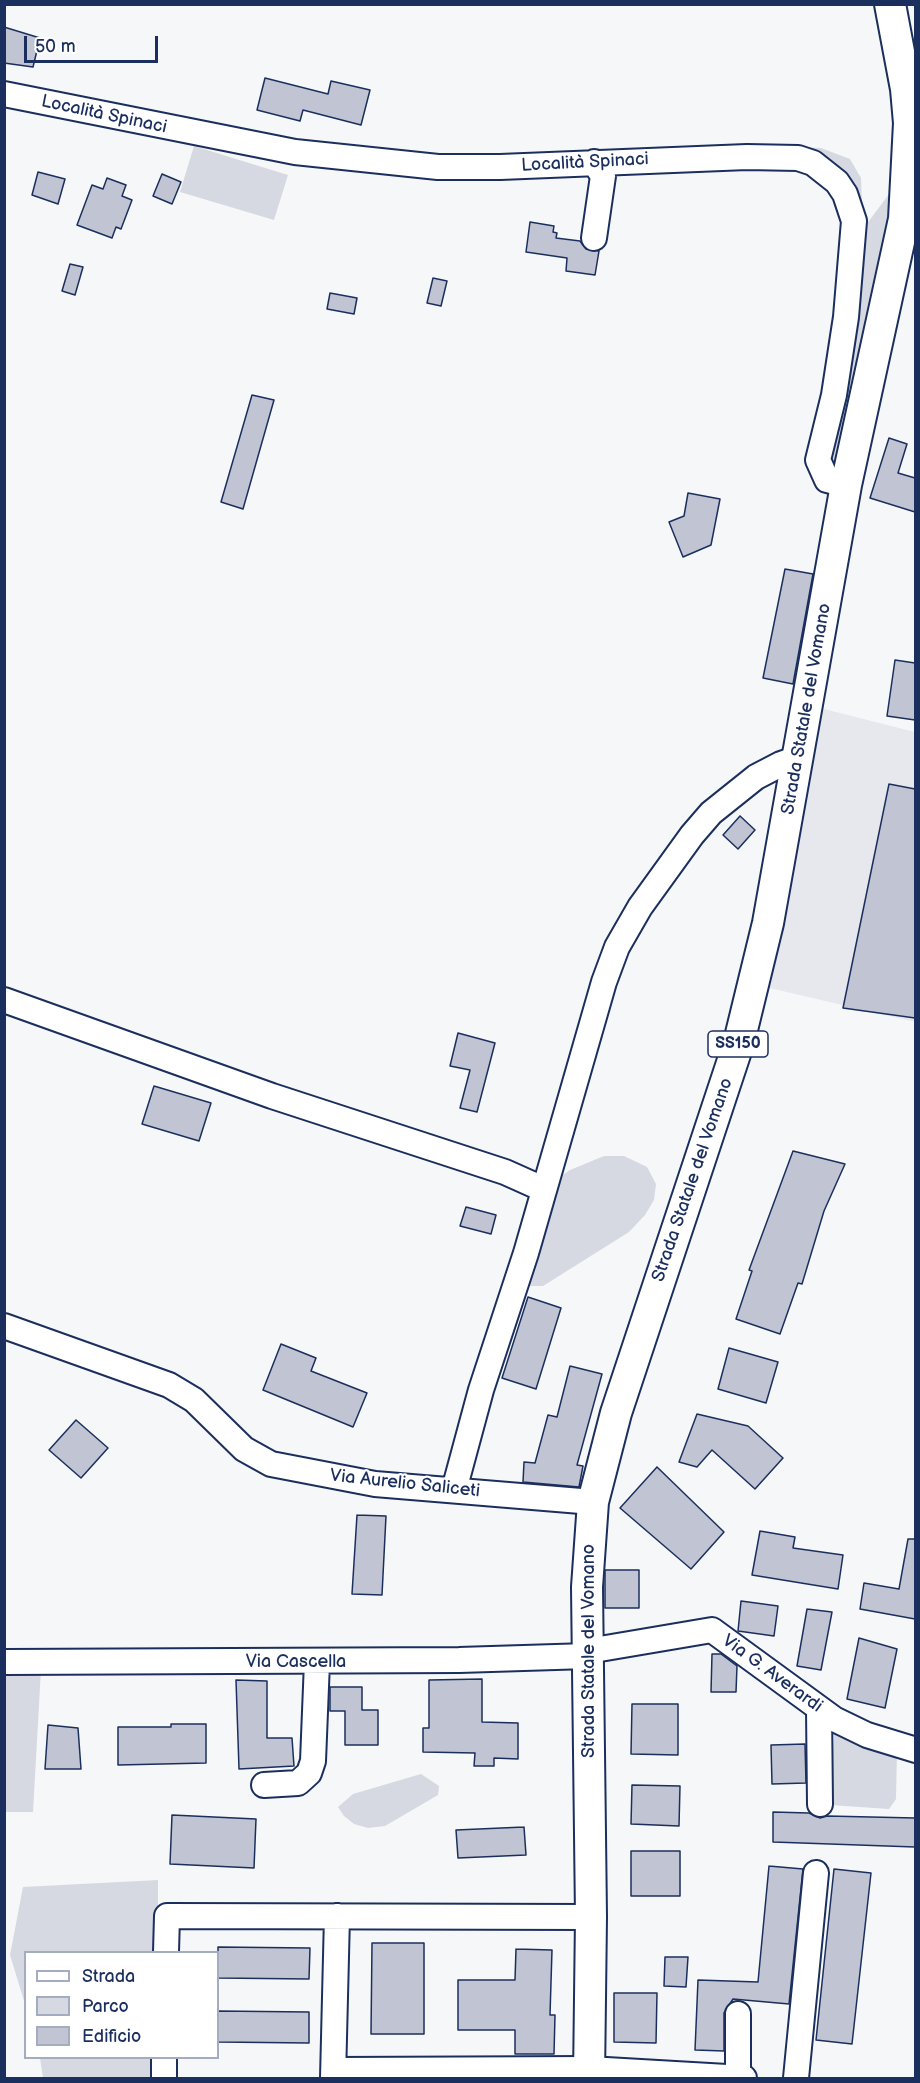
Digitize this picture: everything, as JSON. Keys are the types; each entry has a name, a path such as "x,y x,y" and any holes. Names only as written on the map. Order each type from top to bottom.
{"main road":[{"name":"Strada Statale del Vomano","path":"589,2074 591,1917 587,1570 593,1502 618,1404 747,1015 768,922 846,485 899,249 908,186 906,89 890,4"}],"street":[{"name":"Località Spinaci","path":"4,94 249,143 349,158 438,167 500,167 747,157 798,158 813,163 837,182 850,207 854,242 834,395 818,460 827,480 846,485"},
{"path":"594,162 603,176 594,238"},
{"path":"454,1490 480,1390 526,1252 609,966 626,929 680,852 711,813 756,777 798,758"},
{"path":"4,1000 272,1096 505,1172 543,1189"},
{"name":"Via Aurelio Saliceti","path":"4,1326 169,1385 201,1406 244,1449 271,1464 375,1484 593,1502"},
{"name":"Via G. Averardi","path":"588,1654 712,1630 819,1709 854,1729 915,1750"},
{"name":"Via Cascella","path":"4,1662 317,1662 588,1654"},
{"path":"264,1785 298,1783 309,1773 313,1761 317,1662"},
{"path":"819,1709 820,1804"},
{"path":"796,2079 816,1873"},
{"path":"166,1951 166,1916 591,1917"},
{"path":"336,1916 334,2074 589,2074 744,2079"},
{"path":"738,2014 738,2078"},
{"path":"164,2059 164,2079"}],"shaded area":[{"path":"820,708 915,732 915,1022 761,986"}],"green space":[{"path":"194,146 288,175 274,220 180,192"},
{"path":"801,147 821,148 850,159 861,178 862,206 854,182 829,160"},
{"path":"895,186 836,470 827,464 863,229"},
{"path":"604,1156 624,1156 647,1167 656,1184 654,1200 645,1215 629,1232 543,1286 523,1286 554,1181 570,1170"},
{"path":"41,1669 33,1812 5,1812 5,1672"},
{"path":"834,1731 897,1751 896,1799 889,1809 830,1805"},
{"path":"421,1774 439,1786 438,1795 385,1826 368,1828 354,1824 338,1807 353,1794"},
{"path":"158,1880 158,1951 24,1951 24,2001 10,1955 23,1887"},
{"path":"40,2059 157,2059 157,2078 43,2078"}],"building":[{"path":"4,27 40,38 33,67 4,63"},
{"path":"265,78 328,94 331,81 370,90 361,125 303,110 300,121 257,110"},
{"path":"38,172 65,179 58,204 32,195"},
{"path":"162,174 181,182 172,204 153,196"},
{"path":"107,178 126,185 122,196 132,200 121,229 116,227 112,238 77,225 92,185 103,189"},
{"path":"530,222 554,226 553,232 557,233 556,238 580,241 586,249 599,251 595,275 566,271 567,258 526,252"},
{"path":"70,264 83,267 75,295 62,291"},
{"path":"433,278 447,281 441,306 427,303"},
{"path":"330,293 357,298 354,314 327,309"},
{"path":"252,395 274,400 243,509 221,502"},
{"path":"889,438 907,444 898,473 915,478 915,512 870,498"},
{"path":"688,493 720,499 711,545 683,557 669,522 684,516"},
{"path":"785,569 813,574 793,684 763,678"},
{"path":"895,660 915,663 915,720 887,716"},
{"path":"889,784 915,789 915,1018 843,1008"},
{"path":"740,816 755,830 738,849 723,835"},
{"path":"458,1033 495,1043 477,1112 460,1108 470,1070 450,1066"},
{"path":"154,1086 211,1103 199,1141 142,1124"},
{"path":"793,1151 845,1164 824,1211 802,1284 798,1283 780,1334 736,1319 752,1271 749,1270"},
{"path":"466,1207 496,1215 491,1234 460,1226"},
{"path":"528,1297 561,1308 536,1389 502,1378"},
{"path":"281,1344 316,1358 311,1371 367,1393 353,1427 263,1390"},
{"path":"729,1348 778,1362 766,1403 718,1389"},
{"path":"570,1366 602,1374 577,1465 583,1466 579,1487 523,1482 524,1462 535,1463 548,1415 557,1417"},
{"path":"697,1414 748,1426 783,1458 755,1489 712,1450 697,1467 679,1462"},
{"path":"76,1420 108,1448 81,1478 49,1450"},
{"path":"657,1467 724,1532 691,1569 620,1508"},
{"path":"357,1515 386,1516 382,1595 352,1594"},
{"path":"760,1531 795,1537 793,1548 843,1555 838,1589 752,1575"},
{"path":"908,1539 915,1539 915,1619 860,1609 864,1583 899,1589"},
{"path":"605,1570 639,1570 639,1608 605,1608"},
{"path":"741,1601 778,1606 774,1636 738,1631"},
{"path":"807,1609 832,1612 821,1670 797,1666"},
{"path":"859,1638 897,1649 885,1708 847,1699"},
{"path":"712,1654 721,1654 737,1666 736,1692 711,1692"},
{"path":"482,1679 482,1722 518,1723 518,1759 494,1758 494,1766 474,1766 475,1753 423,1752 423,1728 429,1728 429,1680"},
{"path":"236,1680 267,1681 267,1738 292,1738 294,1766 239,1769"},
{"path":"330,1687 362,1687 362,1710 378,1710 378,1745 345,1745 345,1711 330,1711"},
{"path":"632,1704 678,1704 678,1755 631,1754"},
{"path":"171,1724 206,1724 206,1763 118,1765 118,1727 171,1727"},
{"path":"48,1725 78,1728 81,1769 45,1769"},
{"path":"805,1744 806,1783 772,1784 771,1745"},
{"path":"632,1785 680,1786 679,1826 631,1824"},
{"path":"773,1812 809,1813 820,1818 827,1816 915,1818 915,1847 773,1842"},
{"path":"172,1815 256,1819 254,1868 170,1864"},
{"path":"524,1827 526,1855 458,1858 456,1830"},
{"path":"631,1851 680,1851 680,1896 631,1896"},
{"path":"769,1866 803,1869 789,2004 733,1999 724,2013 724,2051 695,2050 698,1980 758,1982"},
{"path":"834,1869 871,1873 852,2044 816,2040"},
{"path":"372,1943 424,1943 424,2034 371,2034"},
{"path":"218,1947 310,1948 309,1979 219,1978"},
{"path":"516,1949 552,1950 550,2015 555,2015 554,2054 515,2054 515,2030 458,2030 458,1980 515,1980"},
{"path":"665,1957 688,1957 686,1987 664,1986"},
{"path":"614,1993 657,1993 656,2043 614,2042"},
{"path":"219,2011 309,2012 309,2043 219,2042"}]}
